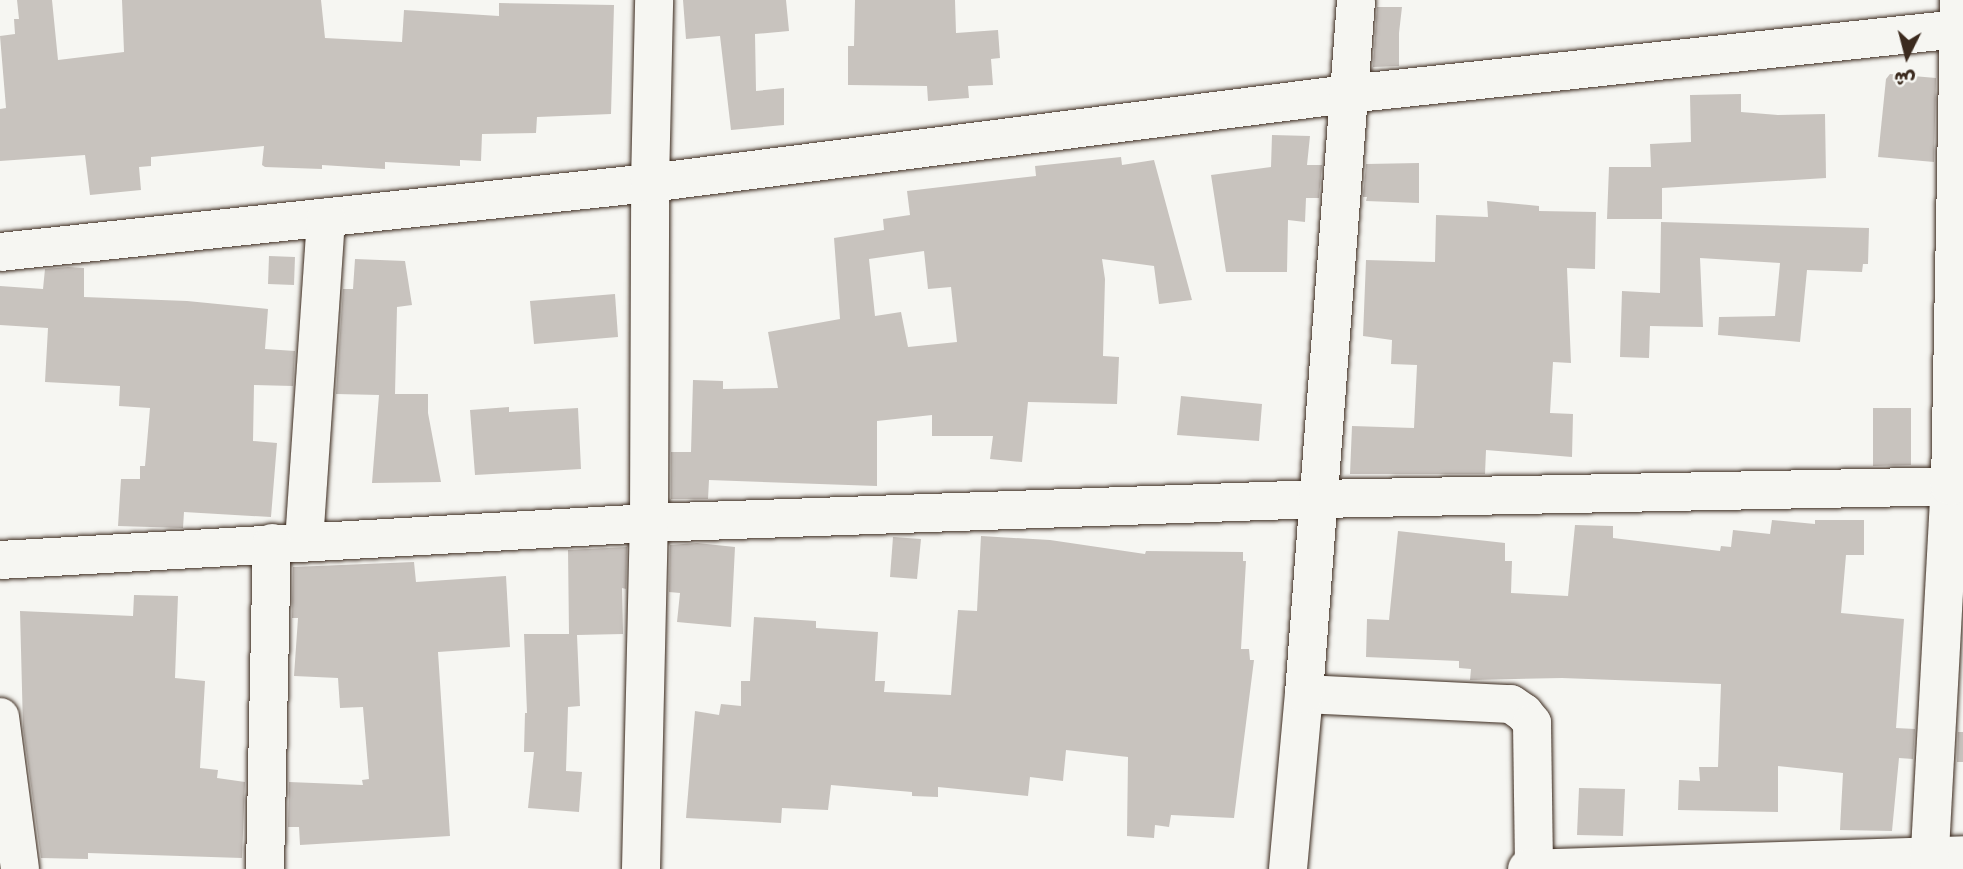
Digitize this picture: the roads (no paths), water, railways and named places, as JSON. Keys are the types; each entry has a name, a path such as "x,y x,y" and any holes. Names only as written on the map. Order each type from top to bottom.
{"street":[{"path":"640,869 649,523 650,183 654,0"},
{"path":"1288,869 1304,694 1356,0"},
{"path":"0,252 650,183 1958,14 1959,291 1956,486 1941,860 1527,869"},
{"path":"265,869 288,543 326,218"},
{"path":"0,560 649,523 1318,499 1956,486"},
{"path":"1304,694 1511,704 1524,713 1532,723 1534,869"},
{"path":"0,717 20,869"}]}
